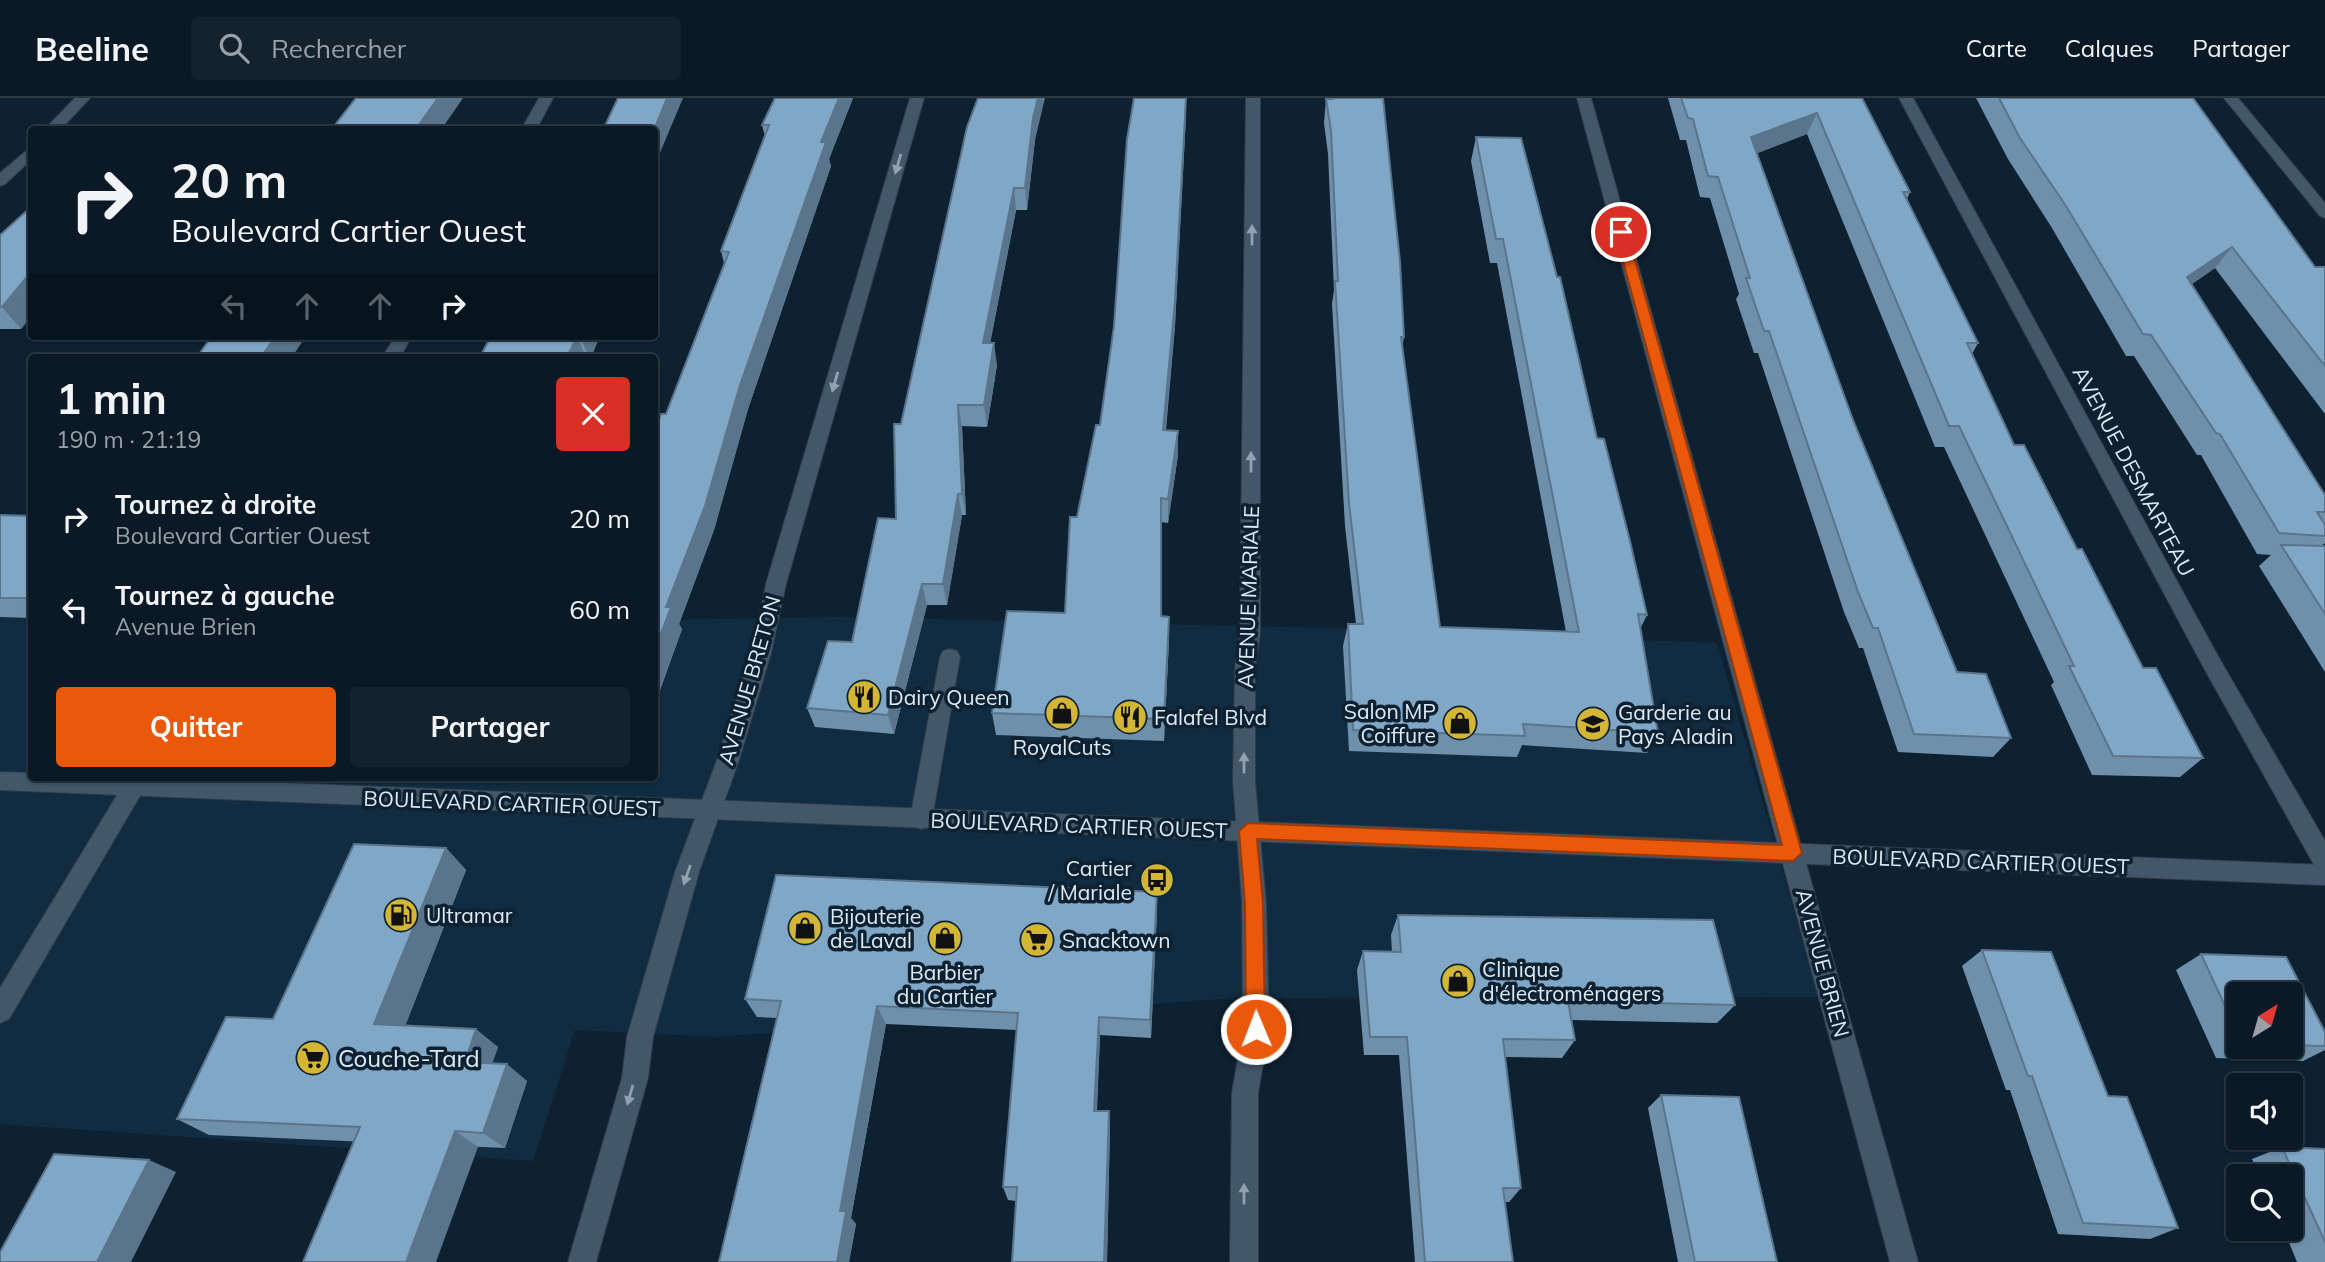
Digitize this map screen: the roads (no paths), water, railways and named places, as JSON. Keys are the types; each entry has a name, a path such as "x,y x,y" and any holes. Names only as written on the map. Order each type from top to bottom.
{"street":[{"path":"55,126 83,98"},
{"path":"529,126 546,98"},
{"name":"AVENUE BRETON","path":"582,1262 635,1078 640,1037 687,873 710,811 767,634 776,584 917,98"},
{"name":"AVENUE MARIALE","path":"1244,1262 1245,1093 1256,1029 1254,903 1244,769 1245,668 1250,634 1253,98"},
{"name":"AVENUE BRIEN","path":"1584,98 1904,1262"},
{"name":"AVENUE DESMARTEAU","path":"1906,98 2212,664 2325,863"},
{"path":"2231,98 2325,213"},
{"path":"0,181 28,154"},
{"path":"921,819 950,657"},
{"name":"BOULEVARD CARTIER OUEST","path":"0,781 137,782 710,811 2325,875"},
{"path":"0,1011 137,782"}],"place":[{"name":"Dairy Queen","path":"864,697"},
{"name":"RoyalCuts","path":"1062,713"},
{"name":"Falafel Blvd","path":"1130,717"},
{"name":"Salon MP Coiffure","path":"1460,723"},
{"name":"Garderie au Pays Aladin","path":"1593,724"},
{"name":"Cartier / Mariale","path":"1157,880"},
{"name":"Ultramar","path":"401,915"},
{"name":"Bijouterie de Laval","path":"805,928"},
{"name":"Barbier du Cartier","path":"945,938"},
{"name":"Snacktown","path":"1037,940"},
{"name":"Clinique d'électroménagers","path":"1458,981"},
{"name":"Couche-Tard","path":"313,1058"}]}
